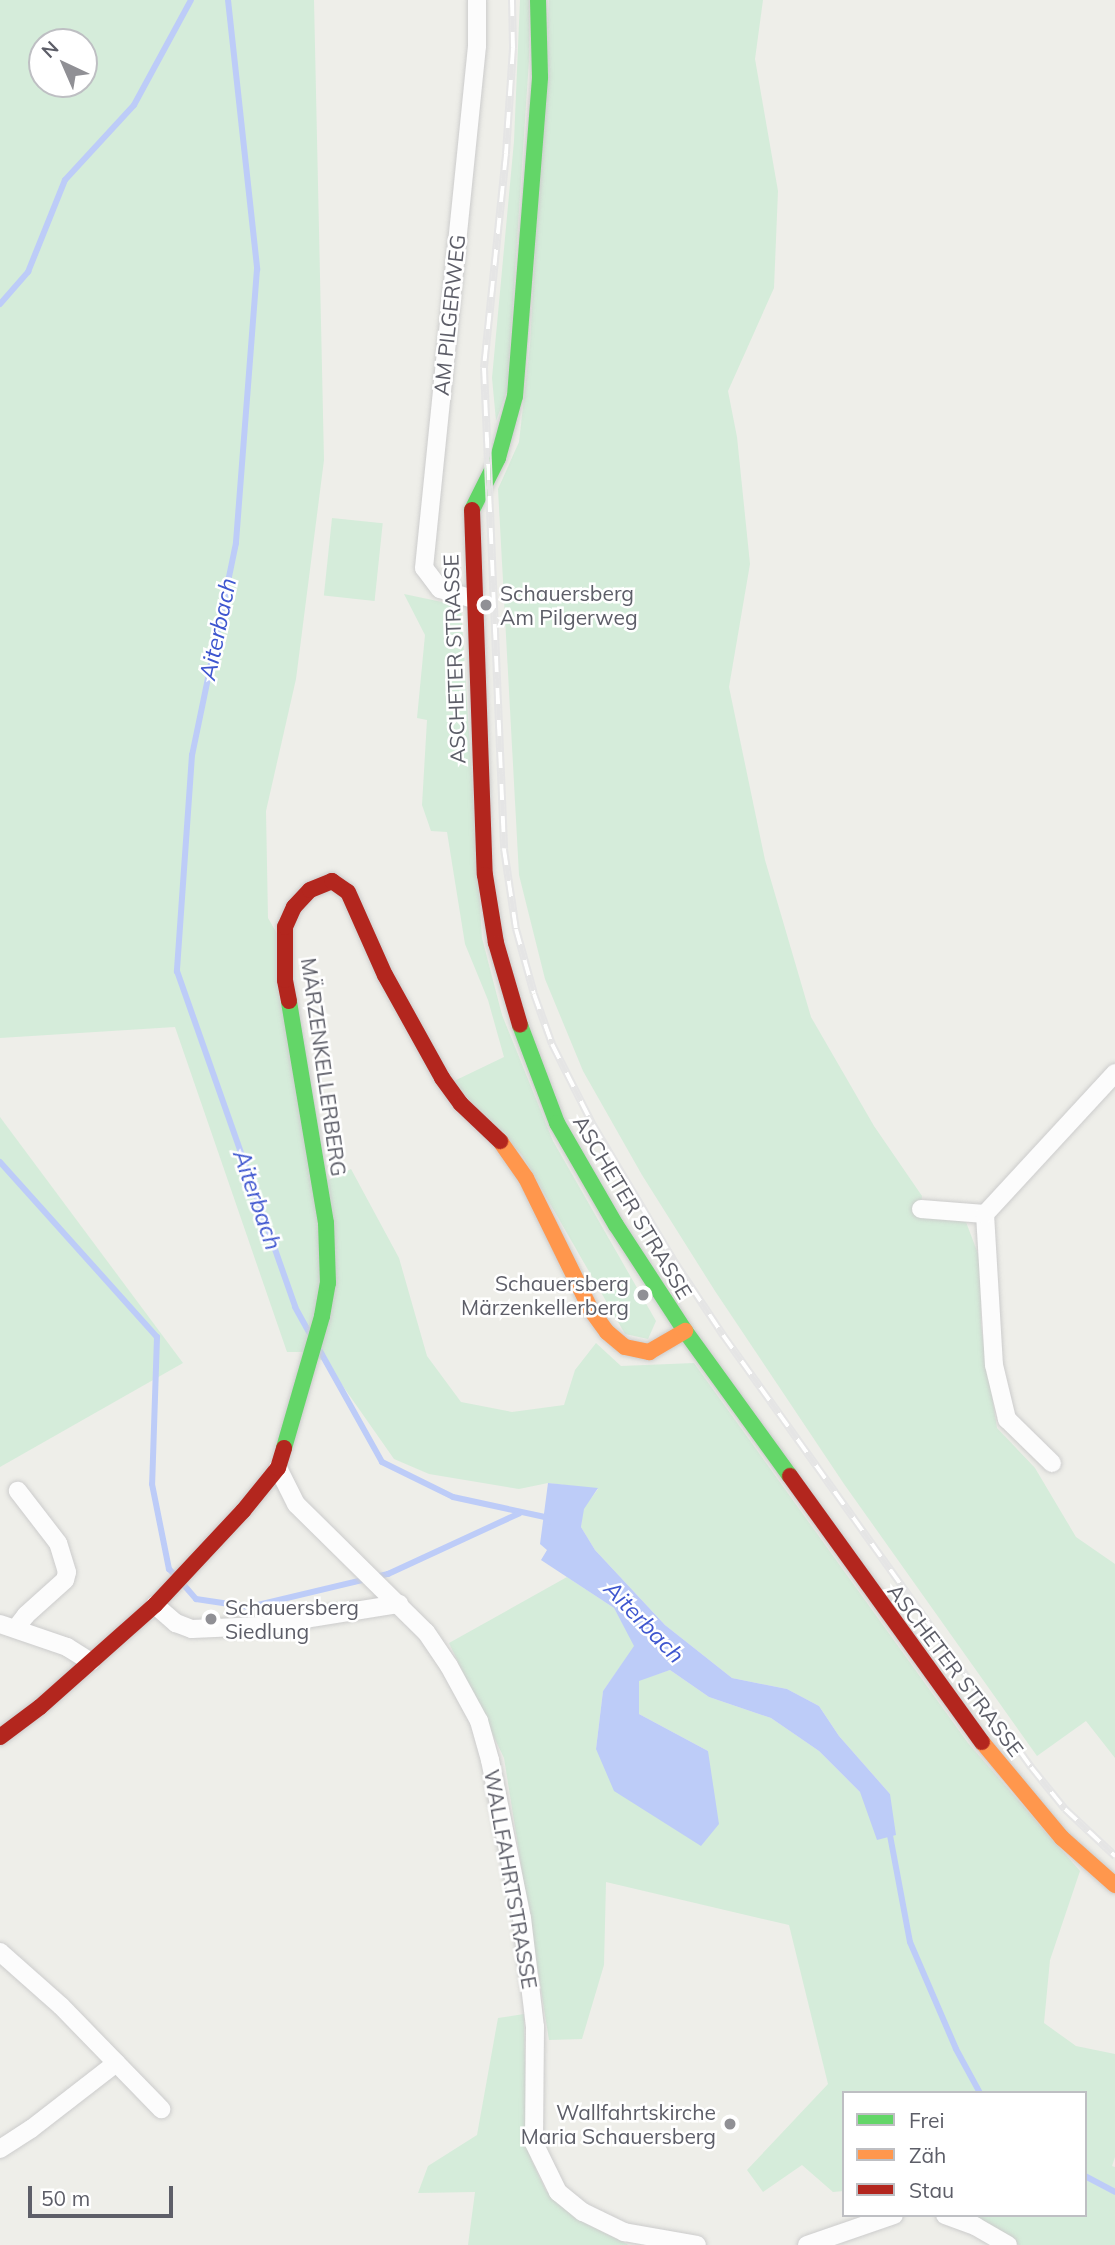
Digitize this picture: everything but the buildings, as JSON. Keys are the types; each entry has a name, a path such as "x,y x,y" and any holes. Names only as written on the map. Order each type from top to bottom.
{"main road":[{"name":"ASCHETER STRASSE","path":"538,0 540,77 521,343 508,431 472,507 473,599 485,875 496,943 512,1003 557,1123 616,1225 685,1331 985,1745 1062,1838 1115,1885"},
{"name":"MÄRZENKELLERBERG","path":"278,1468 322,1317 328,1283 326,1223 285,980 285,927 294,908 310,890 332,881 348,892 385,975 442,1078 461,1104 499,1140 526,1178 553,1228 590,1310 607,1332 625,1347 649,1352 685,1331"},
{"path":"0,1737 40,1707 160,1600 278,1468"}],"street":[{"name":"AM PILGERWEG","path":"473,599 440,589 424,568 477,46 477,0"},
{"path":"1052,1463 1007,1419 994,1365 988,1210 1115,1073"},
{"path":"920,1209 988,1210"},
{"name":"WALLFAHRTSTRASSE","path":"278,1468 296,1504 426,1632 449,1666 478,1721 491,1760 522,1918 535,2027 534,2143 558,2192 583,2212 624,2232 697,2245"},
{"path":"8,1626 26,1615 65,1580 67,1572 58,1543 18,1491"},
{"path":"160,1600 176,1623 192,1629 261,1626 393,1598"},
{"path":"8,1626 81,1653 91,1662"},
{"path":"0,1952 61,2006 161,2109"},
{"path":"0,2149 31,2130 116,2063"},
{"path":"807,2245 888,2217"},
{"path":"950,2217 975,2226 1008,2245"}],"green space":[{"path":"0,0 314,0 324,460 296,679 266,811 268,918 279,937 316,1186 351,1169 399,1258 427,1356 461,1402 512,1412 564,1405 575,1370 596,1343 621,1366 694,1363 968,1743 1080,1871 1050,1960 1044,2023 1076,2046 1115,2054 1115,2157 1112,2166 1115,2167 1115,2245 1019,2245 975,2217 1087,2217 1087,2091 842,2091 842,2191 833,2192 802,2165 763,2192 747,2170 828,2084 789,1925 606,1882 604,1965 582,2039 549,2040 504,1758 449,1643 567,1577 614,1608 635,1646 603,1691 596,1749 708,1751 639,1714 639,1680 670,1670 709,1697 771,1718 819,1751 860,1792 890,1794 839,1736 819,1706 787,1689 732,1678 665,1625 595,1550 581,1527 583,1509 598,1489 548,1483 519,1489 429,1474 394,1459 326,1362 302,1352 287,1352 175,1027 0,1038"},
{"path":"520,0 529,0 529,60 507,391 496,421 492,378 514,141"},
{"path":"549,0 763,0 755,59 778,191 774,288 728,391 737,437 750,564 729,687 765,860 811,1017 874,1126 922,1196 920,1216 966,1222 980,1259 981,1326 997,1428 1035,1468 1076,1537 1115,1564 1115,1758 1086,1721 1037,1756 844,1484 715,1291 642,1175 583,1071 545,979 519,875 498,489 519,442 530,345"},
{"path":"332,518 383,523 375,601 324,596"},
{"path":"404,594 461,606 482,938 502,1015 553,1141 656,1321 648,1339 625,1334 522,1155 452,1082 504,1057 488,1000 465,944 447,832 431,831 422,805 427,720 417,718 425,635"},
{"path":"0,1117 183,1363 0,1467"},
{"path":"524,2014 526,2122 531,2159 546,2191 576,2219 629,2245 468,2245 475,2192 418,2193 428,2166 477,2135 498,2018"}],"water":[{"path":"548,1483 598,1488 584,1509 581,1527 595,1550 665,1625 732,1678 787,1689 819,1706 839,1736 890,1794 896,1835 877,1840 860,1792 819,1751 771,1718 709,1697 670,1670 639,1681 639,1714 708,1751 719,1824 701,1846 614,1791 596,1749 603,1691 634,1646 614,1608 541,1560 547,1550 540,1544"}],"waterway":[{"path":"0,304 28,272 65,180 134,105 191,0"},
{"name":"Aiterbach","path":"228,0 257,269 236,543 192,755 177,971 295,1307 309,1332"},
{"path":"0,1162 157,1337 152,1484 169,1569 176,1576"},
{"name":"Aiterbach","path":"320,1351 382,1462 453,1497 545,1517 549,1522"},
{"path":"183,1584 196,1599 249,1607 388,1574 520,1513"},
{"name":"Aiterbach","path":"889,1830 910,1942 956,2049 979,2091"},
{"name":"Aiterbach","path":"1087,2177 1115,2192"}],"railway":[{"path":"512,0 513,48 506,154 484,368 504,849 516,929 534,994 552,1044 593,1125 674,1261 723,1335 1031,1767 1065,1809 1115,1856"}],"traffic: fast":[{"path":"472,510 498,458 515,396 540,77 538,0"},
{"path":"284,1448 322,1316 328,1283 326,1223 289,1001"},
{"path":"520,1025 557,1123 616,1225 685,1331 790,1476"}],"traffic: slow":[{"path":"500,1141 526,1178 591,1310 607,1332 625,1347 649,1352 685,1331"},
{"path":"982,1742 1062,1838 1115,1885"}],"traffic: jam":[{"path":"472,510 485,875 496,943 520,1025"},
{"path":"289,1001 285,980 285,927 294,907 310,890 332,881 348,892 385,975 442,1078 461,1104 500,1141"},
{"path":"0,1737 40,1707 155,1605 243,1511 278,1468 284,1448"},
{"path":"790,1476 982,1742"}],"place":[{"name":"Schauersberg Am Pilgerweg","path":"486,605"},
{"name":"Schauersberg Märzenkellerberg","path":"643,1295"},
{"name":"Schauersberg Siedlung","path":"211,1619"},
{"name":"Wallfahrtskirche Maria Schauersberg","path":"730,2124"}]}
